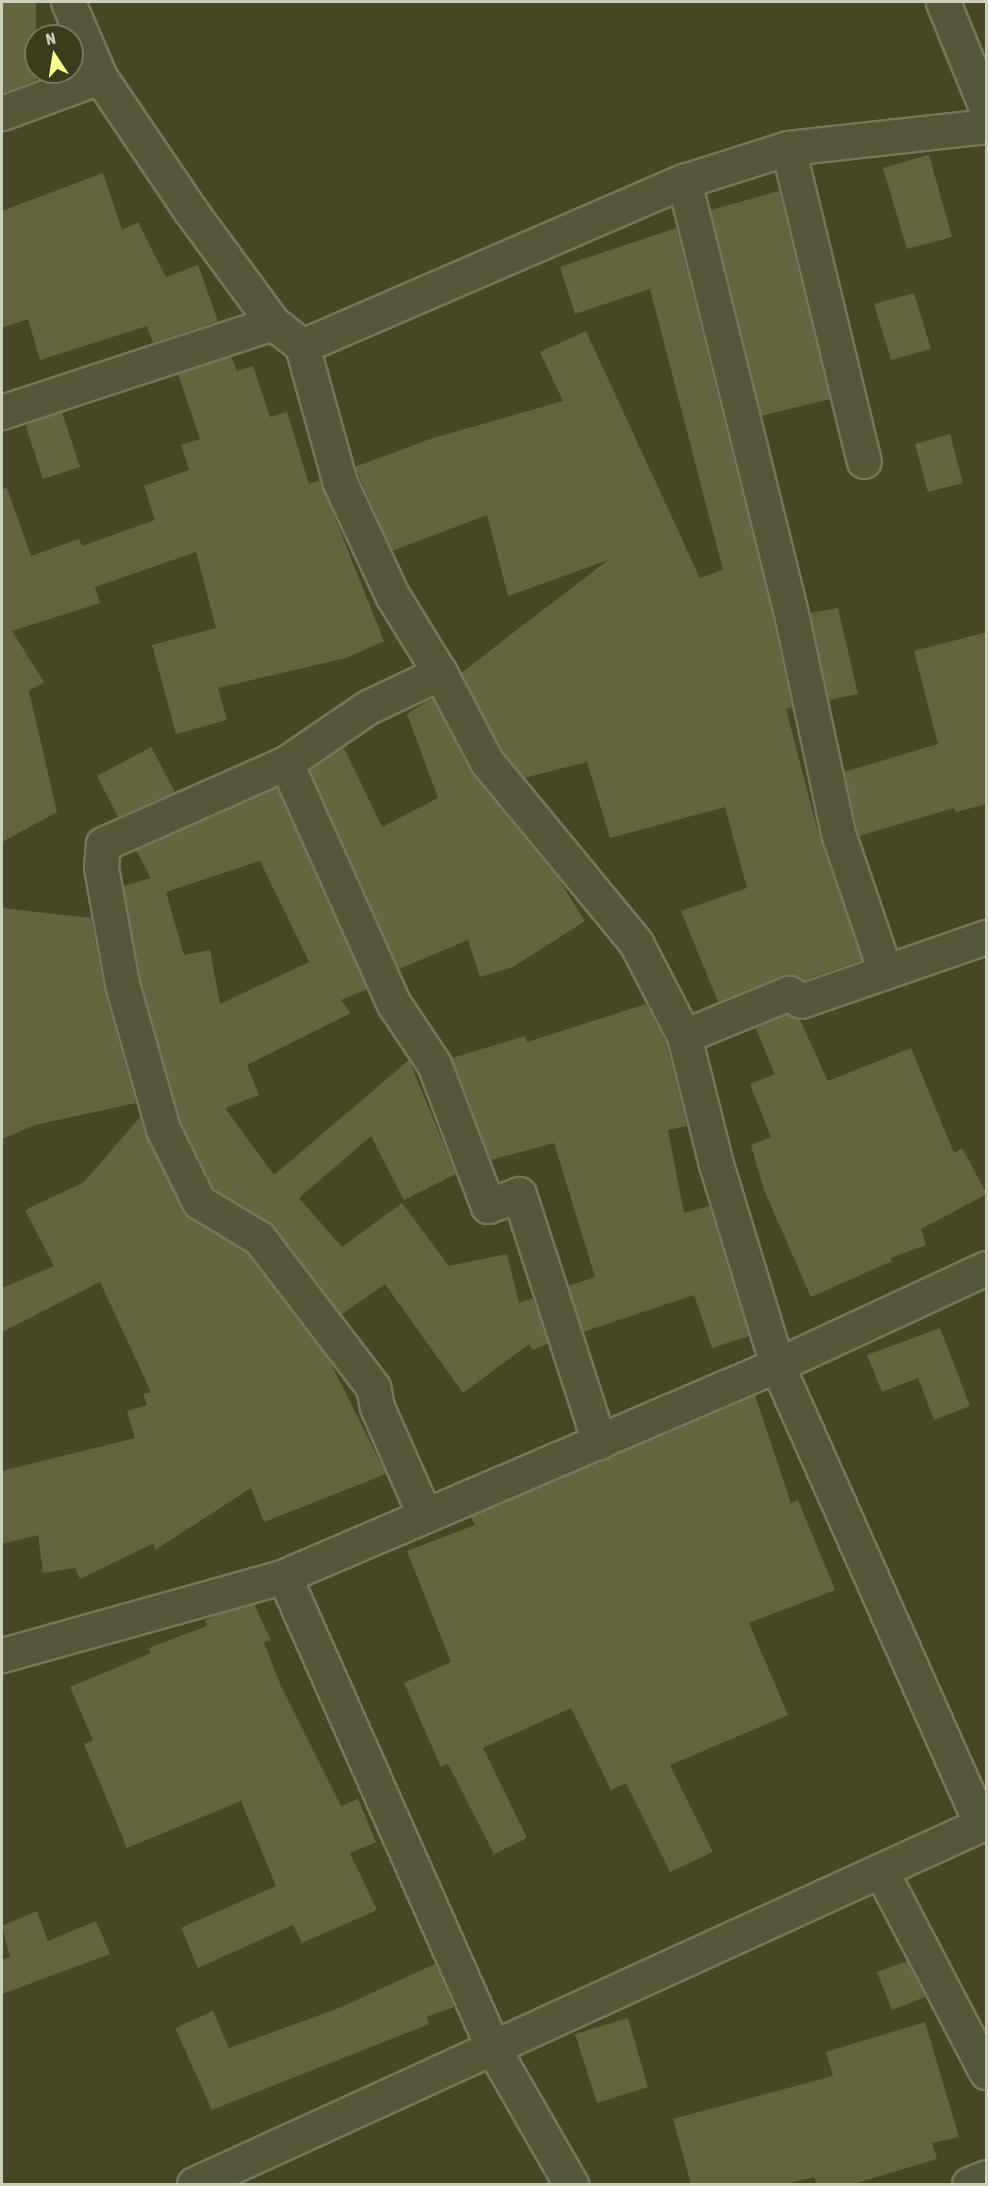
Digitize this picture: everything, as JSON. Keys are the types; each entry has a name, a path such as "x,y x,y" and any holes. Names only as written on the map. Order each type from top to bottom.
{"street":[{"path":"68,2 100,76 273,322 302,346 340,483 392,596 440,673 487,762 636,943 684,1036 716,1164 777,1365 984,1823 494,2050 194,2184"},
{"path":"943,2 987,108"},
{"path":"2,113 100,76"},
{"path":"302,346 684,181 788,148 987,126"},
{"path":"788,148 864,461"},
{"path":"684,181 790,609 838,833 885,971"},
{"path":"2,412 273,322"},
{"path":"425,1516 377,1407 373,1387 259,1238 199,1202 164,1129 122,984 101,867 103,844 286,763 368,707 440,673"},
{"path":"286,763 394,1004 434,1064 488,1206 519,1194 599,1442"},
{"path":"684,1036 789,993 801,1001 987,937"},
{"path":"2,1655 284,1576 777,1365 987,1268"},
{"path":"284,1576 494,2050 571,2184"},
{"path":"881,1871 987,2072"},
{"path":"969,2184 987,2177"}],"building":[{"path":"2,2 36,2 36,24 24,24 24,84 28,84 2,93"},
{"path":"929,155 952,237 907,249 883,168"},
{"path":"103,173 122,230 138,222 166,277 198,265 218,321 153,343 147,326 40,360 28,319 2,328 2,211"},
{"path":"779,191 830,399 761,416 711,210"},
{"path":"676,228 772,613 792,708 786,709 820,839 862,960 804,980 782,976 718,1002 681,911 747,888 725,807 610,838 587,762 524,778 503,752 461,673 608,560 508,596 487,515 392,551 355,467 430,439 563,401 540,352 586,331 700,578 723,570 650,289 575,314 560,267"},
{"path":"914,293 931,349 891,360 874,304"},
{"path":"231,356 237,371 253,366 270,417 287,412 309,484 320,480 384,641 346,658 218,688 227,720 176,734 152,645 216,628 196,552 95,587 100,603 12,631 44,682 29,691 57,812 2,842 2,489 7,488 31,556 79,539 82,546 155,520 144,486 189,470 181,445 200,439 178,374"},
{"path":"62,412 80,467 43,479 25,424"},
{"path":"950,434 963,483 928,492 915,444"},
{"path":"838,608 858,694 829,700 810,613"},
{"path":"987,632 987,804 956,812 954,808 859,836 844,772 938,744 914,651"},
{"path":"432,698 472,774 559,880 585,921 513,967 480,977 468,940 399,969 310,770 344,748 382,827 438,798 407,714"},
{"path":"151,747 175,792 118,817 97,776"},
{"path":"277,788 367,989 341,1000 351,1013 247,1065 259,1095 225,1108 274,1175 409,1060 456,1174 404,1200 371,1136 299,1198 342,1247 402,1203 449,1266 507,1254 519,1303 533,1298 548,1344 532,1350 529,1344 463,1393 385,1284 341,1315 274,1226 213,1189 181,1122 140,980 123,886 151,878 136,850","holes":["260,861 309,962 220,1004 210,950 184,955 166,892"]},
{"path":"2,908 91,918 104,989 136,1103 35,1125 2,1139"},
{"path":"646,1004 666,1043 687,1126 668,1130 684,1213 709,1206 749,1336 712,1348 694,1295 583,1332 568,1286 595,1277 554,1143 491,1160 452,1058 525,1036 527,1042"},
{"path":"787,1014 800,1020 828,1081 911,1048 954,1153 962,1148 987,1194 921,1229 926,1245 890,1258 892,1261 811,1297 764,1190 751,1145 771,1137 750,1084 775,1074 755,1027"},
{"path":"140,1117 183,1211 246,1252 330,1362 386,1474 264,1522 251,1488 155,1550 154,1543 80,1579 75,1568 43,1573 38,1535 2,1544 2,1471 135,1438 127,1411 147,1405 143,1394 151,1392 100,1282 2,1332 2,1288 54,1266 25,1210 84,1182"},
{"path":"940,1328 970,1406 934,1420 918,1378 882,1392 867,1355"},
{"path":"755,1395 791,1503 798,1500 835,1590 749,1623 788,1715 670,1765 713,1852 670,1872 626,1783 611,1790 571,1708 483,1748 527,1838 494,1854 448,1764 441,1767 404,1683 451,1662 407,1551 475,1525 471,1517"},
{"path":"254,1604 271,1640 264,1643 280,1684 341,1806 358,1799 376,1842 350,1853 377,1910 302,1943 293,1925 198,1968 181,1928 276,1886 241,1801 127,1848 84,1744 93,1740 70,1687 151,1653 149,1648 207,1626 205,1620"},
{"path":"37,1911 48,1941 96,1921 110,1954 2,1994 2,1960 10,1957 2,1926"},
{"path":"907,1961 925,1997 892,2010 877,1972"},
{"path":"435,1964 454,2007 426,2017 429,2024 212,2110 175,2028 213,2011 229,2048 339,2008"},
{"path":"628,2018 648,2087 597,2103 575,2034"},
{"path":"925,2022 959,2137 932,2143 937,2159 853,2184 817,2184 814,2177 785,2184 691,2184 673,2119 833,2076 826,2052"}]}
